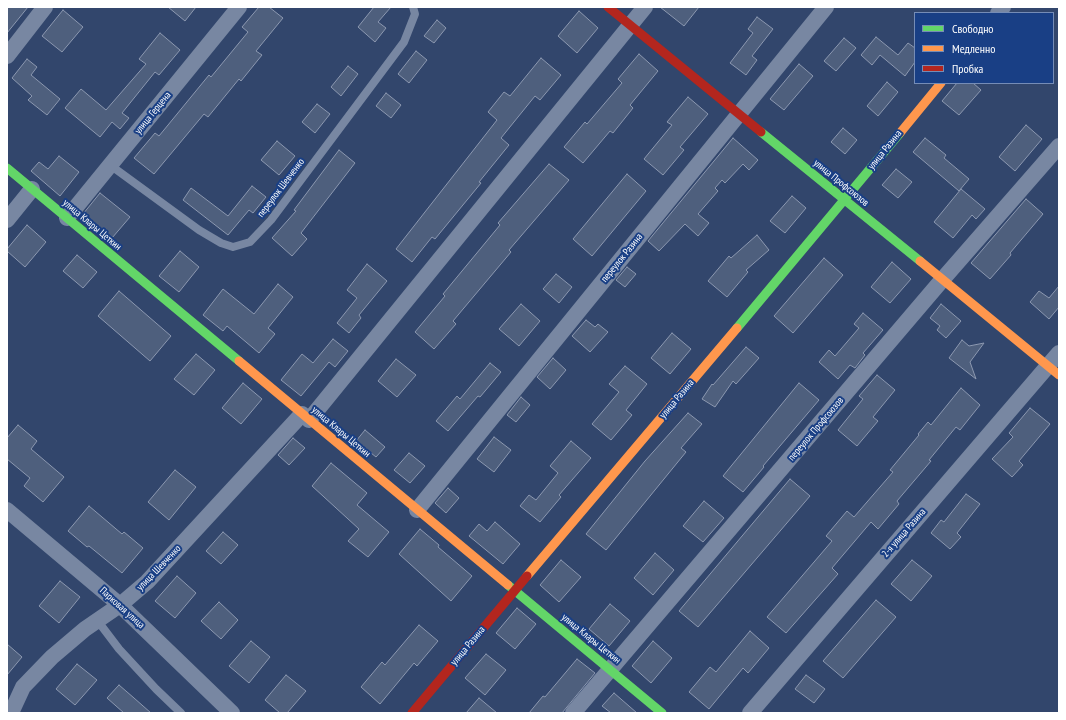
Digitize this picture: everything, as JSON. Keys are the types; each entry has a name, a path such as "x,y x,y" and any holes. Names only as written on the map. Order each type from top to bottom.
{"street":[{"path":"7,56 45,7"},
{"name":"улица Герцена","path":"67,218 239,7"},
{"name":"улица Профсоюзов","path":"608,7 1053,371"},
{"name":"улица Шевченко","path":"9,713 23,688 52,657 97,620 120,606 147,582 306,417 645,7"},
{"name":"переулок Разина","path":"417,510 826,7"},
{"name":"улица Разина","path":"412,713 940,84"},
{"name":"переулок Профсоюзов","path":"574,713 942,280 1059,146"},
{"name":"улица Клары Цеткин","path":"7,168 662,713"},
{"path":"7,220 32,189"},
{"name":"2-я улица Разина","path":"750,713 1053,371 1059,353"},
{"name":"Парковая улица","path":"7,510 120,606 232,713"}],"lane":[{"name":"переулок Шевченко","path":"110,165 199,230 221,243 234,247 250,242 271,220 404,42 415,14 413,7"},
{"path":"97,620 119,649 156,689 181,713"}],"building":[{"path":"7,7 28,7 7,33"},
{"path":"168,7 196,7 185,21"},
{"path":"259,7 269,7 283,18 256,51 262,55 241,81 239,79 208,117 204,114 154,174 134,158 155,133 159,136 209,75 211,77 248,32 242,27"},
{"path":"374,7 391,7 378,22 386,28 375,42 358,27"},
{"path":"660,7 699,7 684,26"},
{"path":"63,10 83,27 62,52 42,36"},
{"path":"579,11 598,28 577,53 558,36"},
{"path":"757,17 773,29 752,56 757,60 746,75 730,63 753,33 748,29"},
{"path":"437,20 446,28 434,43 424,36"},
{"path":"160,33 180,50 159,75 155,72 122,113 129,118 120,129 112,122 100,137 65,108 81,89 106,110 146,64 139,59"},
{"path":"876,37 898,55 908,43 914,47 914,63 905,76 880,55 872,65 861,55"},
{"path":"844,38 856,48 836,71 824,61"},
{"path":"416,51 427,60 409,83 398,74"},
{"path":"639,54 658,71 630,105 633,108 613,133 610,131 583,163 564,147 585,122 587,124 622,83 618,79"},
{"path":"541,58 561,75 540,100 535,96 501,138 509,145 479,182 481,183 435,239 432,237 412,262 396,249 497,120 488,112 504,92 510,96"},
{"path":"27,59 37,67 31,75 60,99 47,115 28,100 32,96 12,78"},
{"path":"799,64 813,76 784,110 770,99"},
{"path":"348,66 358,74 341,96 331,87"},
{"path":"887,82 898,92 878,116 867,106"},
{"path":"956,84 974,84 981,90 959,115 942,101"},
{"path":"386,93 401,105 391,118 376,106"},
{"path":"688,97 708,114 680,147 684,150 663,175 644,159 672,125 667,122"},
{"path":"317,104 330,114 315,133 302,122"},
{"path":"1026,125 1042,139 1015,171 999,157"},
{"path":"843,128 857,140 845,154 831,142"},
{"path":"733,138 758,160 749,170 743,164 725,183 722,180 715,188 718,191 698,214 709,223 698,236 685,224 659,251 648,241"},
{"path":"925,138 946,155 944,158 969,179 959,191 913,152"},
{"path":"277,141 295,156 279,175 261,160"},
{"path":"339,150 355,163 301,233 307,239 292,256 272,238 296,211 294,210"},
{"path":"59,156 79,172 60,196 31,171 39,162 48,169"},
{"path":"549,164 569,180 509,250 511,252 453,321 456,324 434,349 415,332 445,296 443,294 500,225 498,223"},
{"path":"896,169 912,182 898,198 882,185"},
{"path":"627,174 646,191 592,256 573,239"},
{"path":"252,186 266,197 253,213 249,210 228,235 183,200 191,188 228,216"},
{"path":"961,189 985,209 976,219 972,215 953,238 934,222"},
{"path":"100,193 130,217 112,238 83,214"},
{"path":"792,196 806,208 785,233 770,221"},
{"path":"1026,199 1043,214 990,279 971,263"},
{"path":"27,225 46,242 25,267 7,251 7,249"},
{"path":"757,235 769,250 746,270 748,272 727,297 708,281 729,256 731,258"},
{"path":"180,251 199,267 179,292 159,276"},
{"path":"77,255 97,272 83,288 63,271"},
{"path":"824,258 843,275 793,333 774,316"},
{"path":"892,262 911,279 890,303 871,287"},
{"path":"367,264 387,281 359,315 361,318 349,333 337,323 357,298 347,290"},
{"path":"627,267 636,274 625,287 616,280"},
{"path":"556,274 572,287 559,303 543,289"},
{"path":"278,284 293,297 268,328 275,334 259,353 227,326 223,331 203,315 223,289 254,314"},
{"path":"1059,286 1059,307 1049,319 1030,302 1039,291 1049,298"},
{"path":"119,291 171,336 150,361 98,316"},
{"path":"521,304 540,321 519,346 499,329"},
{"path":"941,304 961,321 946,338 937,330 940,326 930,318"},
{"path":"863,313 883,330 863,353 865,355 855,368 850,365 838,379 819,362 829,350 835,356 859,328 854,324"},
{"path":"586,320 595,327 598,324 608,332 590,352 572,336"},
{"path":"672,333 691,349 670,374 651,358"},
{"path":"333,339 348,351 335,367 329,362 301,396 281,380 302,354 313,363"},
{"path":"962,340 969,346 984,343 970,362 976,379 949,358"},
{"path":"746,347 759,358 736,384 733,381 715,407 702,399 712,384 713,385"},
{"path":"196,354 215,370 194,395 174,379"},
{"path":"553,358 566,370 550,389 537,377"},
{"path":"396,359 416,375 397,397 378,381"},
{"path":"490,363 501,372 448,431 436,421 457,396 460,399"},
{"path":"625,366 647,384 626,410 632,415 611,440 592,424 619,392 609,384"},
{"path":"877,375 895,390 873,417 878,421 857,446 838,430 863,399 859,396"},
{"path":"243,383 262,399 241,424 222,408"},
{"path":"799,383 819,400 743,492 723,476"},
{"path":"961,388 980,405 960,430 956,427 929,460 931,461 897,501 899,504 878,529 871,522 832,568 838,574 786,633 767,617 832,541 826,536 847,511 854,517 893,472 890,470 919,435 918,434 928,422 931,425"},
{"path":"521,397 530,405 516,422 507,415"},
{"path":"1030,408 1050,424 1019,461 1023,465 1012,477 992,459 1013,437 1009,433"},
{"path":"688,413 702,424 681,448 686,452 606,550 586,534 645,461"},
{"path":"18,425 37,441 31,449 64,477 43,502 24,486 30,478 7,459 7,438"},
{"path":"365,430 385,447 376,457 356,441"},
{"path":"494,437 511,450 494,472 477,459"},
{"path":"293,438 305,448 289,465 278,455"},
{"path":"571,441 591,458 559,495 561,497 540,522 520,506 529,495 536,500 558,473 550,466"},
{"path":"409,453 425,466 410,483 394,470"},
{"path":"331,463 367,493 357,505 389,532 368,557 348,541 359,529 312,486"},
{"path":"175,470 196,487 169,520 148,502"},
{"path":"790,479 810,496 698,627 679,611"},
{"path":"448,488 459,498 446,513 435,503"},
{"path":"966,494 980,504 957,533 961,537 950,549 931,533 941,520 944,522"},
{"path":"704,501 724,518 703,542 683,526"},
{"path":"89,506 122,534 124,532 143,548 122,573 68,531"},
{"path":"495,522 520,544 503,564 469,536 479,524 487,531"},
{"path":"420,529 439,545 438,547 472,576 451,601 399,554"},
{"path":"223,532 238,545 221,564 206,551"},
{"path":"655,553 674,570 653,595 634,578"},
{"path":"561,560 581,577 559,602 540,585"},
{"path":"912,560 932,576 911,601 891,584"},
{"path":"177,576 196,593 175,618 155,601"},
{"path":"60,581 80,597 59,623 39,606"},
{"path":"876,600 896,617 843,678 823,661"},
{"path":"219,602 238,620 221,639 201,621"},
{"path":"610,604 630,621 609,646 589,629"},
{"path":"517,608 536,624 515,649 496,633"},
{"path":"419,625 438,641 417,666 414,663 380,704 361,687 382,662 385,665"},
{"path":"750,631 769,648 748,673 743,668 709,709 689,692 710,667 716,672"},
{"path":"251,641 270,657 249,683 229,666"},
{"path":"653,641 672,658 651,683 632,666"},
{"path":"7,644 22,657 7,675"},
{"path":"486,654 506,670 485,695 465,678"},
{"path":"577,659 595,673 562,713 529,713 543,696 545,697"},
{"path":"77,664 97,680 75,705 56,689"},
{"path":"286,675 306,691 287,713 280,713 265,700"},
{"path":"806,675 825,689 814,703 795,689"},
{"path":"119,685 151,713 124,713 107,698"},
{"path":"614,693 637,713 611,713 602,706"},
{"path":"479,698 497,713 466,713"}],"traffic: fast":[{"path":"761,132 920,261"},
{"path":"737,328 900,133"},
{"path":"7,168 239,361"},
{"path":"508,585 662,713"}],"traffic: slow":[{"path":"900,133 940,84"},
{"path":"920,261 1059,375"},
{"path":"527,576 737,328"},
{"path":"239,361 508,585"}],"traffic: jam":[{"path":"608,7 761,132"},
{"path":"412,713 527,576"}]}
